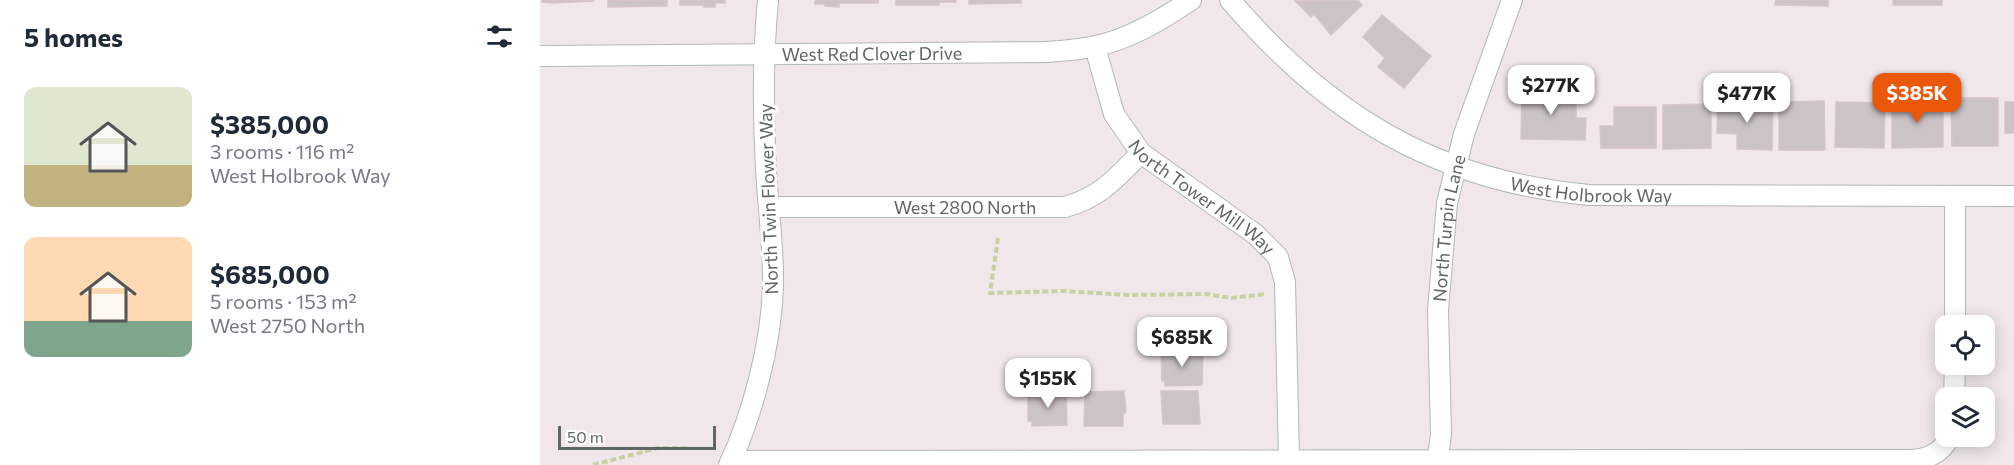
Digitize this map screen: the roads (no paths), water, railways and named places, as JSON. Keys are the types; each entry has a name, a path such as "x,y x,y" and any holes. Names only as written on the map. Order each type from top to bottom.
{"street":[{"name":"North Twin Flower Way","path":"730,463 758,380 768,333 773,290 765,130 768,0"},
{"name":"West Red Clover Drive","path":"540,56 1045,52 1095,46 1137,32 1191,0"},
{"name":"West Holbrook Way","path":"1230,0 1284,59 1343,107 1402,142 1456,167 1529,188 1589,195 2014,196"},
{"name":"North Turpin Lane","path":"1437,462 1441,434 1438,310 1447,203 1464,134 1512,0"},
{"name":"North Tower Mill Way","path":"1095,46 1114,114 1141,153 1255,234 1278,257 1284,282 1289,459"},
{"name":"West 2800 North","path":"770,207 1065,207 1083,202 1100,192 1141,153"},
{"path":"1955,196 1955,315"},
{"path":"730,463 1289,459 1437,462 1911,460 1923,459 1940,447"}]}
